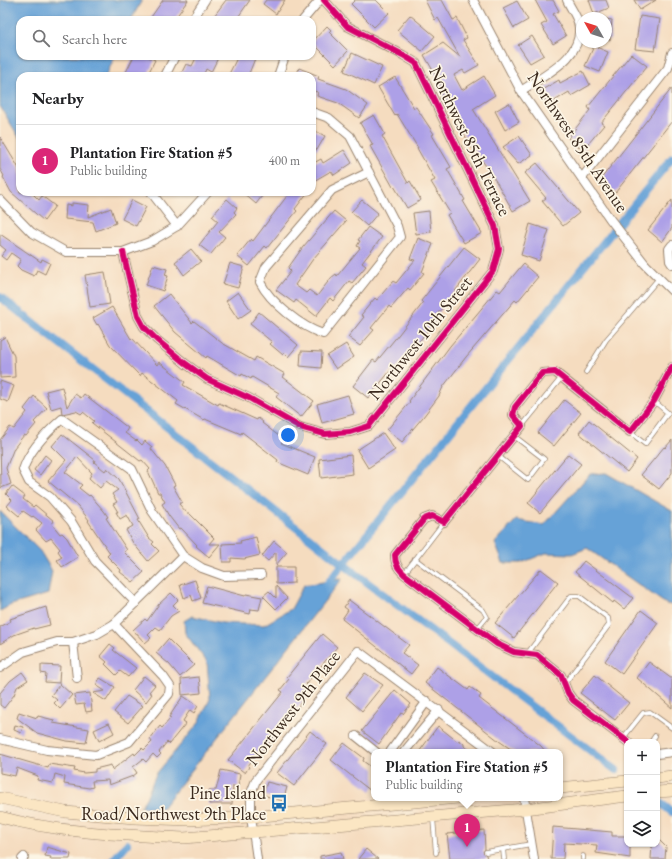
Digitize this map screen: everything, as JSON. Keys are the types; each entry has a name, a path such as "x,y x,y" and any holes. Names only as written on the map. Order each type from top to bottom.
{"main road":[{"path":"660,778 672,776"},
{"path":"563,788 624,781"},
{"path":"660,792 672,790"},
{"path":"0,817 66,829 134,836 184,838 252,834 433,818 525,809 624,796"},
{"path":"0,798 65,812 134,818 189,820 251,817 425,801"}],"street":[{"path":"195,16 205,0"},
{"path":"306,16 320,0"},
{"name":"Northwest 85th Terrace","path":"324,0 347,26 416,63 495,226 499,249"},
{"name":"Northwest 85th Avenue","path":"473,0 521,91 630,246 658,278 672,290"},
{"path":"521,91 568,58 580,40 578,22 567,0"},
{"path":"582,178 668,68 672,54"},
{"path":"167,72 172,60"},
{"path":"279,72 284,60"},
{"path":"316,113 330,118 350,136 369,172 397,226 400,237 323,334 310,330 266,294 260,282 266,267 332,190 369,172"},
{"path":"154,196 177,226"},
{"path":"0,200 31,232 66,252 123,252 152,241 177,226 204,196"},
{"path":"672,245 669,249 670,262 672,264"},
{"name":"Northwest 10th Street","path":"123,252 138,316 144,327 157,340 207,379 249,398 300,427 325,434 350,432 369,426 493,271 499,249"},
{"path":"625,739 573,700 568,693 561,675 537,655 505,649 404,574 395,562 398,551 424,519 432,516 444,522 522,426 513,415 515,407 542,372 555,372 630,432 654,401 672,367"},
{"path":"136,603 95,561 71,521 50,497 29,482 23,470 27,456 62,419 132,469 152,511 184,556 202,568 224,576 261,575"},
{"path":"0,668 23,652 57,642 73,642 96,634 114,624 184,556"},
{"path":"0,739 47,750 96,755 129,742 169,694 170,686 163,676 114,624"},
{"path":"73,642 77,678"},
{"name":"Northwest 9th Place","path":"258,858 252,834 251,817 251,793 256,780 358,651 427,701"},
{"path":"392,749 427,701 489,749"},
{"path":"406,749 439,710"},
{"path":"356,736 372,749"},
{"path":"660,754 672,752"},
{"path":"524,801 534,859"}],"lane":[{"path":"586,372 606,340 658,278"},
{"path":"522,426 562,377"},
{"path":"630,432 645,444 668,413 654,401"},
{"path":"498,456 528,480 544,459 514,436"},
{"path":"404,574 444,522"},
{"path":"415,559 483,610 486,617 477,629"},
{"path":"527,654 571,596 579,596 608,618 609,625 564,684"},
{"path":"627,739 643,713 650,712 672,728"},
{"path":"433,818 436,853"},
{"path":"486,852 531,844"},
{"path":"503,849 504,859"}],"water":[{"path":"0,0 142,0 133,16 16,16 16,60 113,60 108,72 16,72 16,132 0,106"},
{"path":"606,473 672,511 672,605 666,604 587,548 572,554 546,553 521,563 503,563 495,543 516,520 544,525 590,474"},
{"path":"0,511 40,551 52,571 48,594 11,605 0,611"},
{"path":"342,579 162,808 140,807 146,798 156,774 198,724 210,699 207,662 185,633 184,621 192,616 223,623 264,625 291,609 304,585"}],"building":[{"path":"163,0 188,0 177,16 152,16"},
{"path":"226,0 250,0 239,16 214,16"},
{"path":"266,0 285,0 276,14 263,4"},
{"path":"355,0 376,0 389,13 374,27 351,4"},
{"path":"425,0 442,0 453,20 457,18 467,38 463,40 479,65 465,73 463,70 454,75 462,90 484,76 495,95 473,109 530,201 513,211 497,183 474,148 472,148 456,120 457,119 438,88 442,86 424,55 443,43 460,57 438,18 435,20"},
{"path":"535,0 553,0 559,11 553,14 566,36 553,44 541,25 547,22"},
{"path":"589,0 606,0 609,8 599,12 593,12"},
{"path":"634,0 656,0 640,10"},
{"path":"517,1 528,20 514,28 503,8"},
{"path":"410,15 435,36 422,51 397,30"},
{"path":"640,16 660,19 655,51 635,49"},
{"path":"327,26 331,30 329,32 348,51 335,65 316,46 316,38"},
{"path":"532,36 544,55 530,63 518,45"},
{"path":"593,48 599,48 608,52 600,72 585,66"},
{"path":"352,53 382,67 374,85 344,71"},
{"path":"631,54 647,66 601,123 604,125 583,150 568,138 590,110 588,107"},
{"path":"132,60 155,60 149,72 126,72"},
{"path":"195,60 217,60 211,72 206,69 205,72 182,72 186,64 192,66"},
{"path":"236,60 254,60 250,72 230,72"},
{"path":"299,68 309,72 298,72"},
{"path":"583,71 590,85 571,96 569,92 548,105 540,91 559,80 560,83"},
{"path":"316,75 319,76 318,79 346,89 368,105 359,118 338,103 317,96 318,92 316,92"},
{"path":"395,77 414,108 416,107 434,134 432,135 451,167 447,169 465,200 463,201 482,233 464,243 447,215 450,213 431,182 435,180 418,148 397,114 395,116 378,87"},
{"path":"672,88 672,121 615,193 600,180"},
{"path":"509,103 519,122 505,130 495,111"},
{"path":"374,115 385,134 382,136 408,183 410,181 421,200 407,208 394,186 393,187 370,146 373,145 360,123"},
{"path":"316,131 325,136 316,149"},
{"path":"519,136 532,155 518,164 503,147"},
{"path":"0,137 16,163 16,196 35,196 39,200 42,196 55,206 44,221 11,192 0,169"},
{"path":"344,150 352,163 334,175 331,171 316,180 316,162 321,159 323,163"},
{"path":"537,163 579,213 563,226 542,201 546,198 525,173"},
{"path":"247,196 262,196 256,204"},
{"path":"287,196 305,196 295,209 297,211 267,248 265,246 249,266 237,256 251,239 253,241"},
{"path":"227,199 237,208 234,212 236,214 219,232 225,237 211,254 199,245 218,221 212,216"},
{"path":"132,200 146,207 136,226 122,219"},
{"path":"362,200 378,213 367,226 351,212"},
{"path":"672,200 672,228 662,242 648,230"},
{"path":"72,203 89,205 88,217 111,208 116,223 96,231 93,222 65,219 66,205 72,206"},
{"path":"334,211 346,221 313,259 295,285 306,293 309,290 317,296 331,278 336,274 337,276 360,248 357,246 360,241 358,240 368,227 382,237 362,263 366,266 352,283 349,281 333,301 330,298 316,316 296,300 294,303 276,290 291,271 288,268 303,247"},
{"path":"429,211 431,232 416,234 413,213"},
{"path":"530,224 549,230 539,261 521,255"},
{"path":"0,234 41,262 42,259 50,263 45,274 37,270 34,276 21,270 17,266 21,260 11,253 6,260 1,256 6,250 0,245"},
{"path":"418,238 433,244 422,272 424,273 410,290 408,288 391,308 389,306 371,328 374,330 360,346 348,337 364,317 361,315 375,298 377,300 393,281 396,283 415,260 410,259"},
{"path":"464,247 480,259 435,317 437,318 415,347 393,372 391,370 368,398 353,386 373,360 376,362 399,334 423,303 421,301"},
{"path":"191,249 201,261 184,275 175,262"},
{"path":"230,263 244,267 238,288 223,284"},
{"path":"523,264 538,277 517,302 515,300 466,357 443,387 439,396 402,442 387,430 410,402 409,401 450,346 497,290 500,292"},
{"path":"153,265 167,269 165,275 168,276 163,291 146,285"},
{"path":"105,272 110,304 90,307 85,275"},
{"path":"238,292 251,310 238,319 226,301"},
{"path":"169,294 192,323 194,321 222,343 254,361 256,357 285,374 283,377 314,401 301,417 276,397 279,393 252,377 251,379 242,374 241,376 207,356 206,358 175,332 154,306"},
{"path":"112,307 131,339 132,338 157,365 159,362 185,382 183,385 218,405 219,403 257,420 258,418 263,422 262,423 284,440 281,443 315,457 308,475 277,462 278,460 242,432 241,434 205,419 204,420 176,404 178,401 142,373 140,376 110,345 93,318"},
{"path":"259,312 298,345 288,357 284,353 283,355 270,344 272,342 250,324"},
{"path":"5,337 14,356 15,377 0,378 0,340"},
{"path":"346,344 354,357 336,369 327,356"},
{"path":"301,351 322,352 321,368 300,366"},
{"path":"0,381 14,386 8,402 0,399"},
{"path":"62,387 67,407 75,394 81,398 84,394 128,428 125,433 136,441 137,440 142,445 145,441 152,447 151,449 165,466 175,485 173,486 182,502 179,504 214,538 209,544 220,544 209,557 196,546 197,545 181,528 179,529 169,516 162,504 165,502 160,493 158,493 148,471 150,469 142,460 140,461 92,423 94,421 83,412 81,414 76,411 62,414 61,406 51,409 46,391"},
{"path":"348,395 354,414 322,423 317,404"},
{"path":"34,396 47,408 34,422 36,424 26,436 24,435 14,448 6,468 11,484 1,488 0,440 10,427 14,429 27,412 24,409"},
{"path":"564,400 581,413 554,446 538,433"},
{"path":"589,420 637,459 627,472 579,433"},
{"path":"383,433 395,450 368,468 357,450"},
{"path":"62,434 95,460 94,462 105,471 107,468 119,479 140,519 138,520 149,538 154,542 152,544 159,551 148,561 133,543 126,530 133,526 127,515 120,519 116,512 118,512 113,504 117,502 112,494 118,490 106,481 100,488 89,478 92,473 77,457 65,472 82,485 79,488 89,496 90,495 104,511 108,517 106,518 127,550 124,552 144,572 133,582 120,572 121,570 107,556 110,553 88,521 89,520 78,506 48,481 66,460 52,446"},
{"path":"672,440 672,473 659,489 641,475 664,447 665,448"},
{"path":"568,454 581,464 540,513 528,503"},
{"path":"45,455 51,460 40,475 34,470"},
{"path":"351,455 353,474 321,478 319,459"},
{"path":"12,486 25,496 23,499 33,507 35,505 54,521 52,524 60,534 62,533 67,538 78,557 62,567 57,560 62,557 58,551 60,549 51,538 46,541 36,530 42,523 23,511 19,516 7,506 12,500 6,494"},
{"path":"256,537 260,555 244,559 231,558 231,562 223,562 222,544 241,543 240,541"},
{"path":"274,541 287,552 276,565 276,552 268,561 262,556"},
{"path":"584,561 633,598 624,609 614,601 613,603 575,572"},
{"path":"276,567 294,567 294,583 276,584"},
{"path":"541,569 558,582 514,638 495,623"},
{"path":"195,580 201,598 193,601 191,595 184,598 180,585"},
{"path":"207,586 245,596 246,594 262,597 259,610 251,609 250,614 202,603"},
{"path":"276,586 287,598 276,609 263,596 269,591 276,598"},
{"path":"171,593 178,600 173,605 179,611 171,616 160,630 156,627 148,635 151,638 145,643 133,630 145,619 147,621 159,604"},
{"path":"349,600 409,645 402,653 418,665 411,674 342,619 348,610 344,607"},
{"path":"46,607 50,625 34,628 14,635 0,644 0,627 11,621 10,619"},
{"path":"641,610 658,623 622,674 605,661"},
{"path":"322,634 337,647 306,684 308,686 299,697 303,700 283,726 281,725 272,736 274,737 270,742 257,757 255,756 245,773 228,760 283,692 280,690 289,679 287,677"},
{"path":"168,639 194,665 180,677 169,664 156,653"},
{"path":"110,644 115,648 113,650 136,668 128,677 120,671 116,675 105,664 107,662 100,656"},
{"path":"649,662 672,679 672,708 637,678"},
{"path":"41,665 60,666 59,683 45,682 46,674 41,673"},
{"path":"437,667 468,690 470,687 481,695 479,698 544,749 511,749 425,683"},
{"path":"22,672 28,680 17,687 14,695 4,708 0,705 0,693 10,681"},
{"path":"365,673 383,685 362,711 346,697"},
{"path":"595,675 629,703 615,720 580,693"},
{"path":"144,676 155,685 149,692 152,694 146,702 133,690"},
{"path":"199,677 201,693 182,695 181,679"},
{"path":"100,678 115,687 106,701 93,693 105,691 96,685"},
{"path":"60,684 72,695 60,709 54,703 57,700 51,695"},
{"path":"395,690 411,704 403,714 401,713 379,744 362,731"},
{"path":"90,693 92,711 86,712 84,704 76,705 74,695"},
{"path":"127,696 143,706 128,723 114,712"},
{"path":"183,696 198,706 194,713 190,710 183,721 186,723 169,744 167,742 159,752 161,754 157,758 153,754 146,762 143,759 133,767 137,773 133,776 109,785 108,780 92,781 93,787 89,788 64,784 65,777 55,774 53,783 37,780 38,776 17,768 15,776 0,773 0,754 48,768 49,764 75,768 74,771 84,773 95,772 95,769 111,765 112,770 134,753 135,755 142,748 144,750 152,742 150,739 160,726 162,728 171,718 169,717"},
{"path":"19,712 37,718 38,716 54,720 53,723 89,729 86,743 67,741 37,733 17,718"},
{"path":"109,723 114,733 99,741 94,730"},
{"path":"15,725 23,727 21,733 14,730"},
{"path":"438,726 458,742 459,740 468,749 421,749"},
{"path":"310,731 327,744 294,786 277,773"},
{"path":"344,743 364,758 363,761 371,767 371,791 331,760"},
{"path":"221,770 240,774 238,787 233,786 232,804 209,804 209,790 216,790"},
{"path":"267,782 287,787 283,801 263,795"},
{"path":"553,827 612,832 612,836 624,836 624,847 630,847 630,858 596,853 597,845 564,843 563,859 551,859"},
{"path":"484,830 485,849 483,852 487,859 450,859 447,834"},
{"path":"660,841 666,847 665,859 651,859 652,847 660,847"},
{"path":"47,847 71,854 70,859 50,859 51,857 45,856"},
{"path":"366,849 378,859 358,859"},
{"path":"341,852 343,859 320,859 320,856"}],"waterway":[{"path":"323,589 672,158"},
{"path":"0,297 343,564 616,770"},
{"path":"660,803 672,812"},
{"path":"114,859 127,844"}],"cycle path":[{"path":"123,252 138,316 144,327 157,340 207,379 249,398 300,427 325,434 350,432 369,426 493,271 499,249 495,226 416,63 347,26 324,0"},
{"path":"624,739 573,700 568,693 561,675 537,655 514,652 497,644 404,574 397,566 395,555 424,519 432,516 444,522 522,426 513,415 515,407 542,373 555,372 630,432 654,401 672,367"}],"place":[{"name":"Pine Island Road/Northwest 9th Place","path":"279,803"},
{"name":"Plantation Fire Station #5","path":"467,847"}]}
